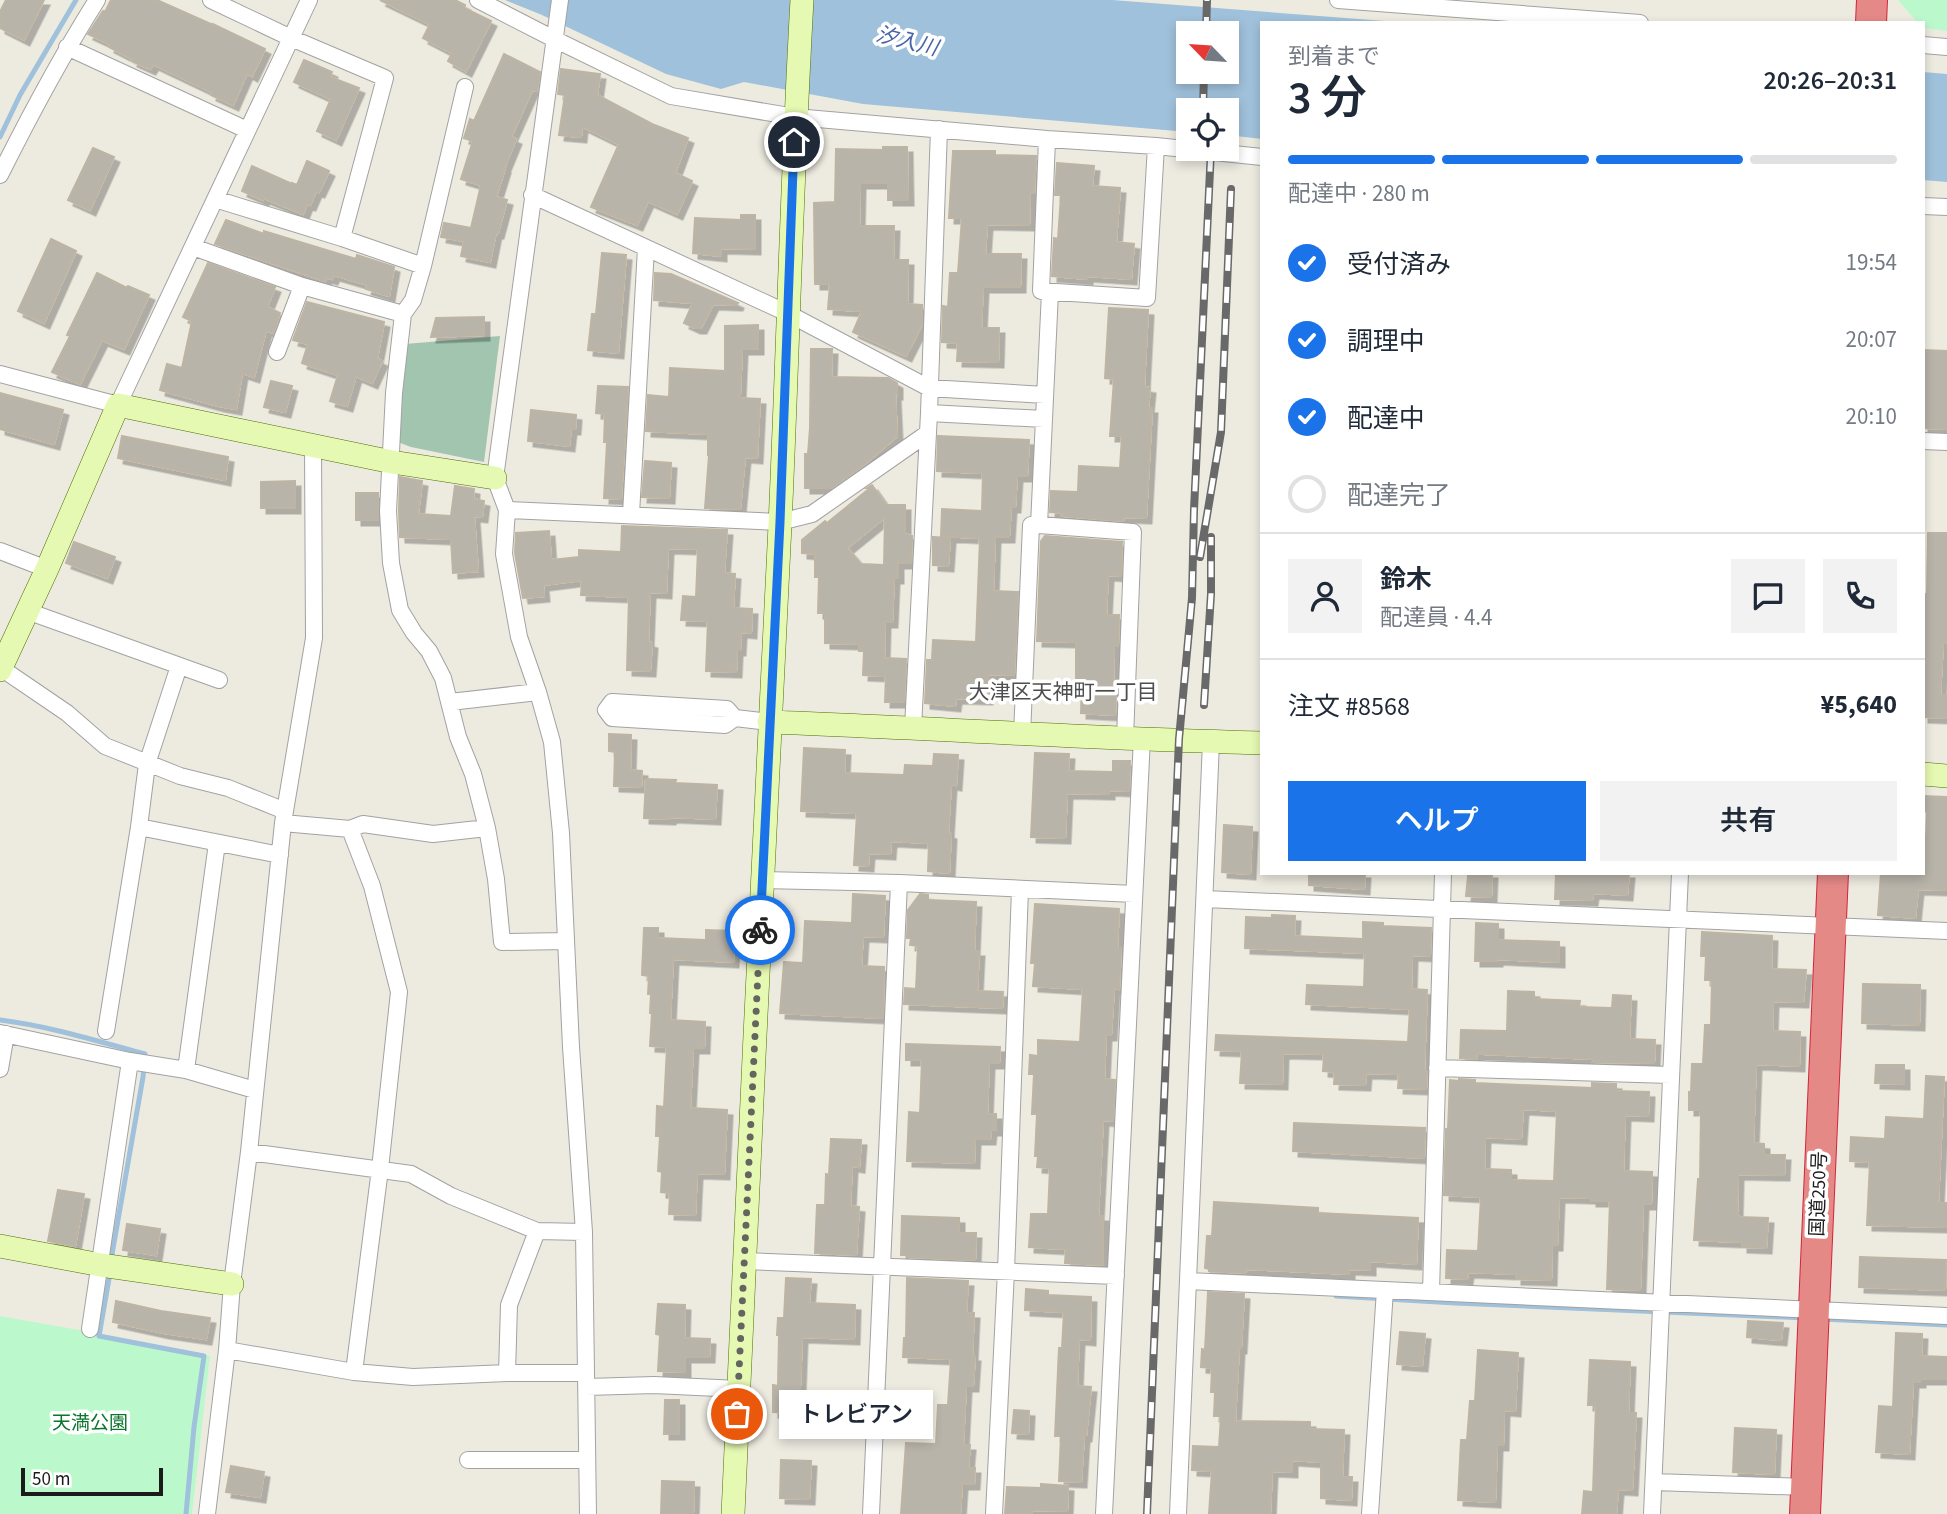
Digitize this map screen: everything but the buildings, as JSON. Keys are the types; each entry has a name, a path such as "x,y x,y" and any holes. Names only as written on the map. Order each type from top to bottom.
{"highway":[{"path":"1871,21 1872,0"},
{"name":"国道250号","path":"1805,1501 1833,875"}],"street":[{"path":"0,175 67,47 97,0"},
{"path":"211,0 385,78 342,238"},
{"path":"309,0 118,405 47,569 1,666 67,713 106,746 180,776 228,788 284,817 350,829 363,824 433,834 487,828"},
{"path":"478,0 671,96 795,117 1260,157"},
{"path":"559,0 495,478 507,510 504,554 519,637 552,742 561,833 565,941 584,1232 588,1514"},
{"path":"733,1514 802,0"},
{"path":"1338,0 1487,6 1622,21"},
{"path":"1925,45 1947,47"},
{"path":"67,47 247,130"},
{"path":"465,88 423,266 413,300 403,314 394,393 389,524 391,563 400,610 429,651 443,678 458,737 473,774 487,828 496,879 502,942 565,941"},
{"path":"914,728 939,129"},
{"path":"1047,139 1041,291 1050,292 1147,298 1156,146"},
{"path":"532,195 787,313 929,388 1045,395"},
{"path":"215,199 423,266"},
{"path":"1925,206 1947,207"},
{"path":"192,247 302,286 403,314"},
{"path":"631,514 646,248"},
{"path":"277,352 302,286"},
{"path":"1040,525 1050,292"},
{"path":"0,374 118,405 313,446 495,478"},
{"path":"929,412 1044,419"},
{"path":"507,510 780,522 812,513 928,433"},
{"path":"1925,441 1947,442"},
{"path":"207,1514 284,817 314,638 313,446"},
{"path":"1022,735 1031,525 1133,532 1133,894 1104,1514"},
{"path":"0,551 47,569"},
{"path":"27,611 219,680"},
{"path":"106,1031 139,827 146,764 179,666"},
{"path":"450,702 538,692"},
{"path":"735,718 725,725 612,718 606,709 612,702 727,709 735,718 769,722 1022,735 1260,743"},
{"path":"1178,1514 1211,742"},
{"path":"1925,774 1947,776"},
{"path":"139,827 280,855"},
{"path":"350,829 372,886 399,992 354,1372"},
{"path":"186,1070 216,843"},
{"path":"1430,1292 1443,875"},
{"path":"1652,1514 1680,875"},
{"path":"762,880 899,883 1133,894"},
{"path":"871,1514 899,883"},
{"path":"994,1514 1020,889"},
{"path":"1205,899 1947,932"},
{"path":"0,1069 3,1033 130,1061 186,1070 255,1090"},
{"path":"90,1329 130,1061"},
{"path":"1437,1068 1670,1075"},
{"path":"249,1152 411,1174 451,1196 537,1231 584,1232"},
{"path":"507,1373 509,1305 537,1231"},
{"path":"0,1246 101,1265 232,1284"},
{"path":"745,1261 1116,1276"},
{"path":"1188,1281 1947,1316"},
{"path":"1370,1514 1385,1290"},
{"path":"227,1350 354,1372 413,1377 507,1373 738,1389"},
{"path":"468,1460 586,1460"},
{"path":"1654,1482 1805,1501"}],"green space":[{"path":"1898,0 1947,0 1947,31 1925,28 1925,21 1916,21"},
{"path":"500,336 484,462 411,447 395,441 405,344"},
{"name":"天満公園","path":"0,1316 210,1356 192,1514 0,1514"}],"water":[{"name":"汐入川","path":"505,0 1112,0 1385,21 1260,21 1260,139 1239,136 1239,98 1176,98 1176,131 863,104 744,82 721,89 666,74"},
{"path":"1925,72 1947,74 1947,182 1925,180"}],"waterway":[{"path":"0,137 20,95 76,0"},
{"path":"0,1020 55,1030 145,1054 111,1260"},
{"path":"110,1273 99,1336 204,1356 186,1514"},
{"path":"1336,1296 1805,1318"},
{"path":"1822,1319 1947,1325"}],"railway":[{"path":"1206,21 1207,0"},
{"path":"1203,98 1204,84"},
{"path":"1147,1514 1179,739 1192,598 1210,161"},
{"path":"1200,557 1221,432 1231,189"},
{"path":"1204,705 1211,594 1211,537"}],"way so far":[{"path":"737,1414 760,930"}],"place":[{"name":"トレビアン","path":"737,1414"}],"district":[{"name":"大津区天神町一丁目","path":"1063,692"}],"route":[{"path":"760,930 780,522 794,142"}]}
